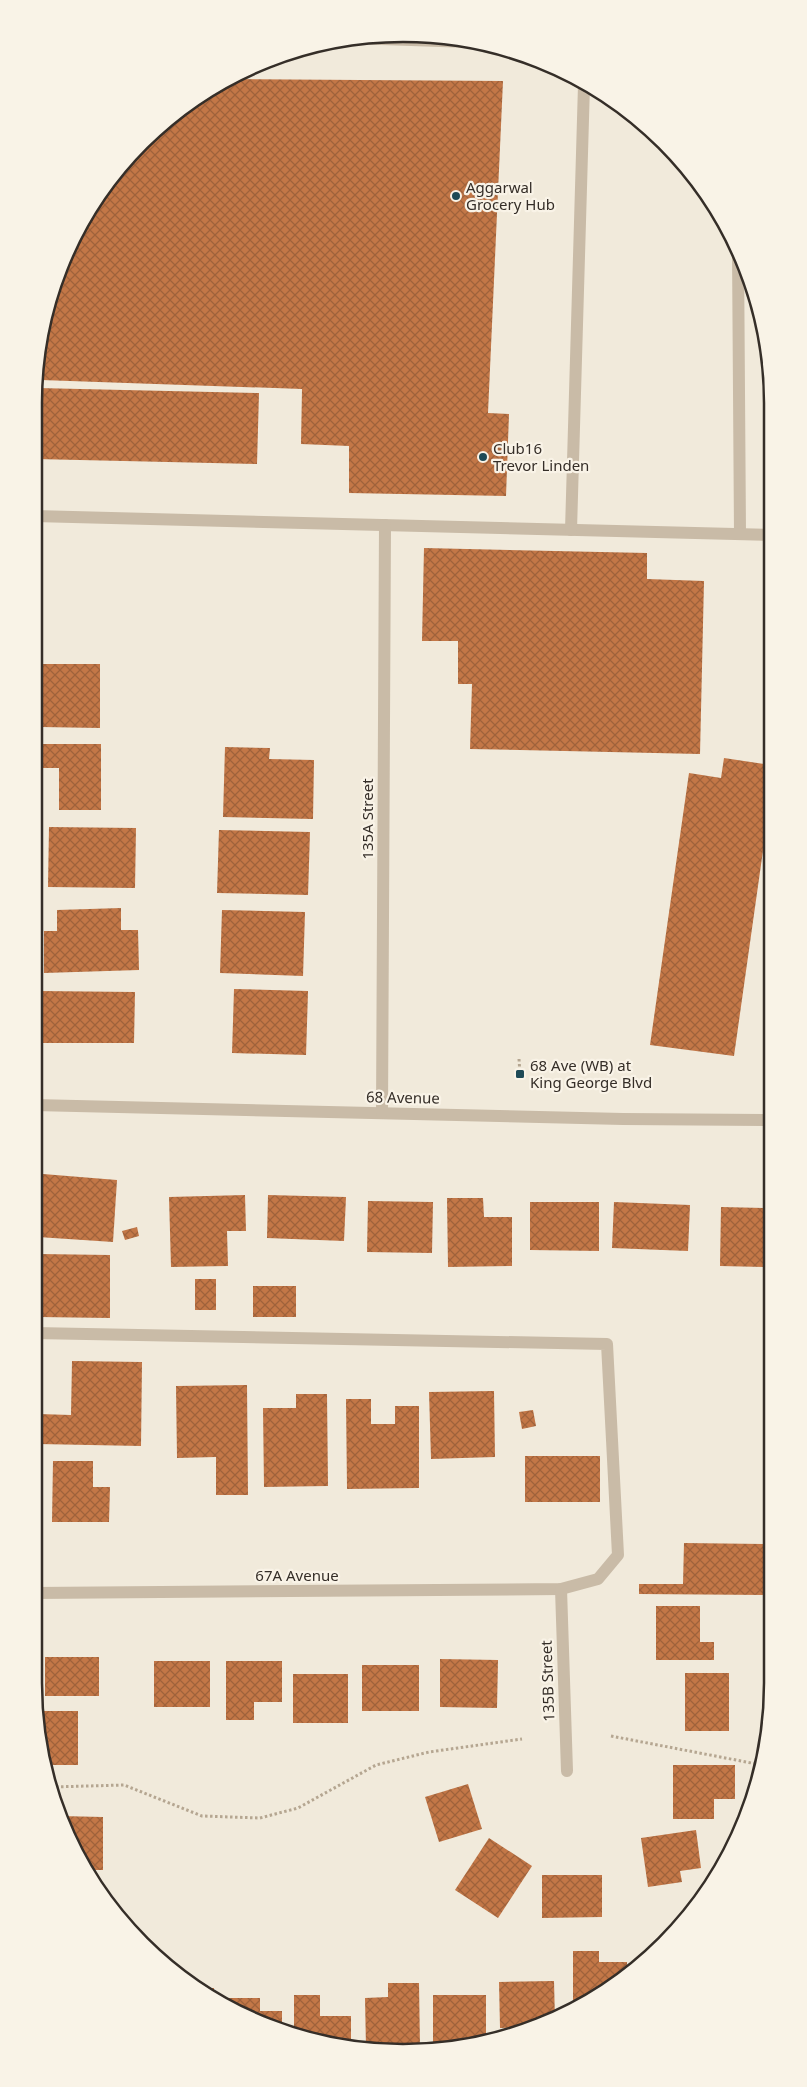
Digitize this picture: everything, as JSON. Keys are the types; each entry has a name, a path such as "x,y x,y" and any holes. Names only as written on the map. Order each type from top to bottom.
{"street":[{"path":"571,530 584,91"},
{"path":"738,268 740,534"},
{"path":"42,516 764,535"},
{"name":"135A Street","path":"382,1113 385,525"},
{"name":"68 Avenue","path":"42,1105 764,1120"},
{"name":"67A Avenue","path":"42,1333 608,1344 618,1555 598,1580 561,1589 42,1593"},
{"name":"135B Street","path":"561,1589 567,1772"}],"path":[{"path":"520,1060 520,1074"},
{"path":"611,1736 755,1764"},
{"path":"58,1787 124,1785 202,1816 260,1818 298,1808 376,1765 429,1752 522,1740"}],"building":[{"path":"246,79 503,81 488,413 509,414 506,496 349,493 349,446 301,444 302,389 43,380 49,333 62,287 80,244 103,203 132,165 165,132 203,103"},
{"path":"43,388 259,393 257,464 42,459"},
{"path":"424,548 647,553 647,579 704,581 700,754 470,749 472,684 458,684 458,641 422,641"},
{"path":"42,664 100,664 100,728 42,727"},
{"path":"42,744 101,744 101,810 59,810 59,768 42,768"},
{"path":"225,747 270,748 269,759 314,760 313,819 223,817"},
{"path":"724,758 764,764 764,844 734,1056 650,1045 689,773 721,778"},
{"path":"49,827 136,828 135,888 48,887"},
{"path":"219,830 310,832 308,895 217,893"},
{"path":"121,908 121,930 138,930 139,970 44,973 44,931 57,931 57,910"},
{"path":"222,910 305,912 303,976 220,973"},
{"path":"234,989 308,991 306,1055 232,1053"},
{"path":"42,991 135,992 134,1043 42,1043"},
{"path":"43,1174 117,1180 113,1242 42,1237"},
{"path":"245,1195 246,1231 227,1231 228,1266 171,1267 169,1197"},
{"path":"268,1195 346,1197 344,1241 267,1238"},
{"path":"447,1198 483,1198 484,1217 512,1217 512,1266 448,1267"},
{"path":"368,1201 433,1202 432,1253 367,1252"},
{"path":"530,1202 599,1202 599,1251 530,1250"},
{"path":"614,1202 690,1205 688,1251 612,1248"},
{"path":"721,1207 764,1208 764,1267 720,1266"},
{"path":"137,1227 139,1236 125,1240 122,1231"},
{"path":"42,1254 110,1255 110,1318 42,1317"},
{"path":"195,1279 216,1279 216,1310 195,1310"},
{"path":"253,1286 296,1286 296,1317 253,1317"},
{"path":"72,1361 142,1362 141,1446 42,1444 42,1414 71,1415"},
{"path":"247,1385 248,1495 216,1495 216,1457 177,1458 176,1386"},
{"path":"494,1391 495,1457 431,1459 429,1392"},
{"path":"296,1394 327,1394 328,1486 264,1487 263,1408 296,1408"},
{"path":"346,1399 371,1399 371,1424 395,1424 395,1406 419,1406 419,1488 347,1489"},
{"path":"533,1410 536,1426 522,1429 519,1412"},
{"path":"525,1456 600,1456 600,1502 525,1502"},
{"path":"53,1461 93,1461 93,1487 110,1487 109,1522 52,1522"},
{"path":"684,1543 764,1544 764,1595 639,1594 639,1584 683,1584"},
{"path":"656,1606 700,1606 700,1642 714,1642 714,1660 656,1660"},
{"path":"45,1657 99,1657 99,1696 45,1696"},
{"path":"440,1659 498,1660 497,1708 440,1707"},
{"path":"154,1661 210,1661 210,1707 154,1707"},
{"path":"226,1661 282,1661 282,1702 254,1702 254,1720 226,1720"},
{"path":"362,1665 419,1665 419,1711 362,1711"},
{"path":"685,1673 729,1673 729,1731 685,1731"},
{"path":"293,1674 348,1674 348,1723 293,1723"},
{"path":"44,1711 78,1711 78,1765 52,1765"},
{"path":"673,1765 735,1765 735,1799 714,1799 714,1819 673,1819"},
{"path":"468,1784 482,1829 439,1842 425,1797"},
{"path":"68,1816 103,1817 103,1870 95,1870"},
{"path":"696,1830 701,1868 680,1871 682,1882 648,1887 641,1838"},
{"path":"489,1838 532,1866 498,1918 455,1890"},
{"path":"542,1875 602,1875 602,1917 542,1918"},
{"path":"573,1951 599,1951 599,1962 627,1962 627,1967 604,1984 573,2002"},
{"path":"554,1981 555,2011 520,2025 500,2028 499,1982"},
{"path":"388,1983 419,1983 420,2044 366,2042 365,1998 388,1997"},
{"path":"294,1995 320,1995 320,2016 351,2016 351,2040 333,2038 294,2027"},
{"path":"433,1995 486,1995 486,2035 433,2043"},
{"path":"260,1998 260,2011 282,2011 282,2023 265,2017 228,1999"}],"place":[{"name":"Aggarwal Grocery Hub","path":"456,196"},
{"name":"Club16 Trevor Linden","path":"483,457"},
{"name":"68 Ave (WB) at King George Blvd","path":"520,1074"}]}
